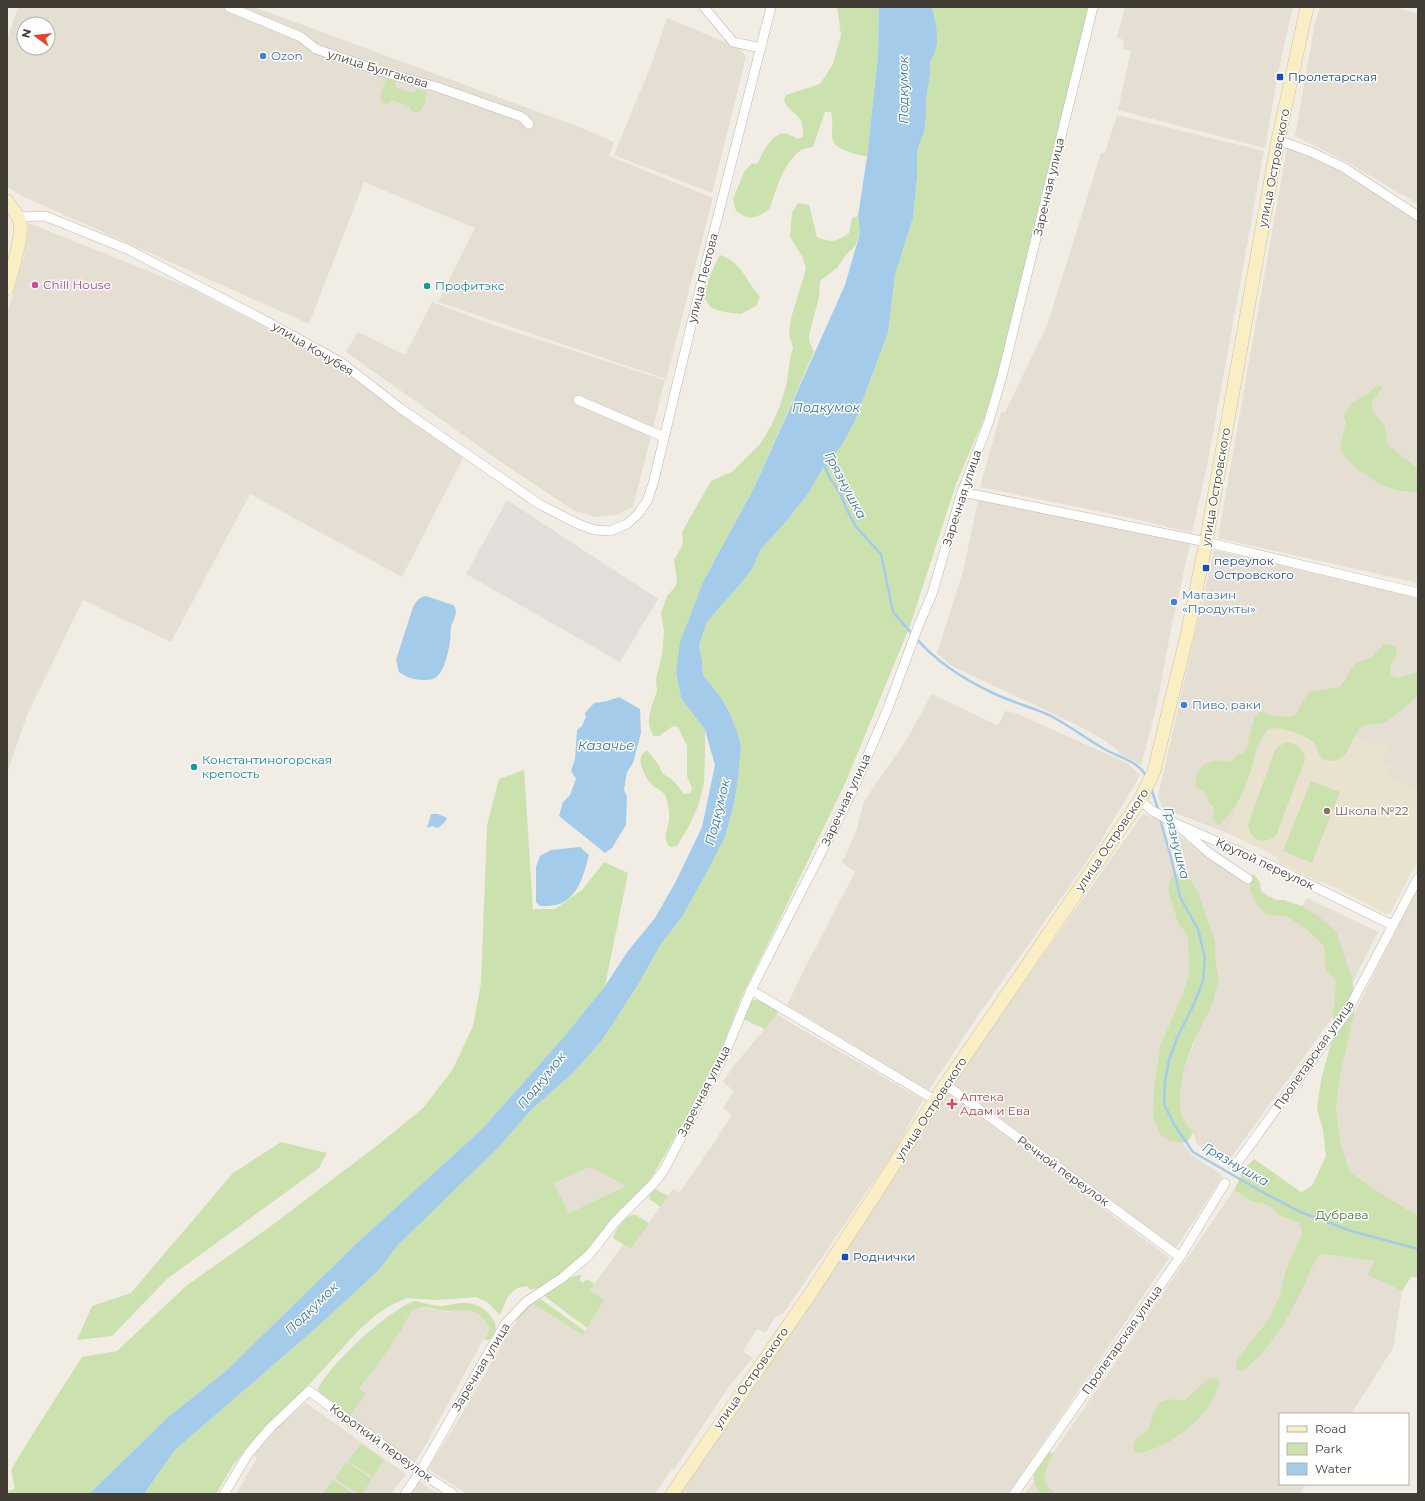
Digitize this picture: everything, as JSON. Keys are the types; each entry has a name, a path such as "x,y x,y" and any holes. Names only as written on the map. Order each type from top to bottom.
{"street":[{"name":"улица Булгакова","path":"228,7 301,37 316,49 384,72 437,87 515,114 525,119 529,124"},
{"path":"704,7 733,42 761,48"},
{"name":"улица Пестова","path":"610,531 627,524 638,514 647,501 653,484 711,243 771,7"},
{"name":"Заречная улица","path":"405,1494 420,1472 505,1324 526,1302 562,1278 588,1256 615,1222 655,1182 664,1170 726,1051 751,990 853,790 888,708 932,594 962,492 989,421 1006,361 1092,7"},
{"name":"улица Островского","path":"672,1494 808,1296 935,1100 1142,797 1154,771 1187,635 1206,542 1278,140 1307,7"},
{"path":"1278,140 1311,152 1343,167 1418,216"},
{"path":"7,201 18,217 20,224 17,254 7,289"},
{"name":"улица Кочубея","path":"18,217 45,216 127,249 249,312 342,363 400,408 540,504 578,524 595,530 610,531"},
{"path":"578,400 664,437"},
{"path":"962,492 1206,542 1418,593"},
{"name":"Крутой переулок","path":"1142,797 1151,810 1175,823 1270,865 1392,925"},
{"path":"1175,823 1209,853 1248,879"},
{"name":"Пролетарская улица","path":"1237,1163 1347,1012 1418,878"},
{"path":"751,990 782,1008 792,1016 935,1100"},
{"name":"Речной переулок","path":"946,1086 1180,1257"},
{"name":"Пролетарская улица","path":"1014,1494 1180,1257 1225,1183"},
{"name":"Короткий переулок","path":"224,1494 248,1454 270,1428 309,1391 452,1494"}],"shaded area":[{"path":"18,7 254,7 582,128 614,142 609,156 713,198 666,379 438,302 475,228 364,182 309,324 22,196 7,187 7,39"},
{"path":"1125,7 1293,7 1279,68 1265,148 1118,110 1131,51 1123,49 1124,40 1117,38"},
{"path":"1320,7 1395,7 1418,14 1418,204 1347,162 1295,136 1315,23"},
{"path":"667,18 739,48 746,57 712,193 614,155 652,63"},
{"path":"1117,115 1264,151 1207,466 1192,533 1131,518 980,487 1001,412 1005,412 1047,326 1101,153 1105,153"},
{"path":"1287,147 1323,161 1418,220 1418,583 1218,538"},
{"path":"29,223 188,287 328,360 464,456 402,577 250,494 171,642 83,600 28,713 7,773 7,314 24,257"},
{"path":"432,302 493,325 665,380 633,507 617,515 596,517 573,510 501,462 346,352 358,332 405,355"},
{"path":"507,500 658,599 620,662 466,574"},
{"path":"978,500 1190,544 1171,629 1156,709 1141,765 1118,753 1118,751 1104,740 1079,726 950,665 937,653 963,572"},
{"path":"1214,550 1418,597 1418,790 1388,777 1382,760 1386,747 1270,723 1227,833 1162,808 1158,796"},
{"path":"932,694 998,726 1005,711 1016,713 1129,764 1140,776 1098,845 977,1017 929,1090 787,1005 855,872 842,862 856,832 864,801 905,742"},
{"name":"Школа №22","path":"1270,723 1335,731 1386,747 1382,760 1393,764 1388,777 1418,790 1418,861 1390,913 1386,914 1334,887 1317,881 1278,862 1275,856 1227,833"},
{"path":"1143,814 1159,820 1175,874 1171,878 1178,923 1188,936 1189,974 1184,990 1160,1046 1154,1087 1153,1117 1170,1141 1182,1142 1191,1154 1223,1176 1176,1248 951,1085"},
{"path":"1169,828 1216,862 1276,900 1302,906 1307,898 1378,932 1340,1007 1227,1163 1197,1144 1193,1133 1183,1118 1181,1112 1180,1095 1183,1072 1219,978 1216,966 1215,941 1199,894 1190,879 1180,873"},
{"path":"1418,886 1418,1216 1350,1172 1341,1145 1336,1109 1340,1077 1354,1014"},
{"path":"777,1014 923,1100 894,1152 783,1314 776,1316 765,1333 757,1329 743,1351 753,1358 729,1386 674,1470 672,1469 655,1494 467,1494 428,1469 509,1332 533,1304 583,1334 604,1300 590,1290 623,1245 630,1249 673,1189 679,1193 705,1156 732,1115 723,1108 734,1091 723,1082 733,1067"},
{"path":"947,1092 1169,1258 1008,1494 677,1494"},
{"path":"590,1167 626,1186 569,1213 554,1183"},
{"path":"1234,1190 1252,1202 1269,1205 1278,1215 1300,1222 1302,1233 1286,1269 1279,1296 1269,1319 1237,1360 1253,1364 1274,1338 1289,1313 1315,1261 1321,1254 1376,1261 1367,1275 1402,1291 1393,1348 1352,1413 1279,1413 1279,1485 1305,1485 1300,1494 1025,1494"},
{"path":"419,1307 447,1312 467,1309 475,1311 485,1318 490,1327 414,1464 350,1416 366,1394 359,1390 412,1311"},
{"path":"306,1403 406,1474 391,1494 236,1494 257,1458 251,1454 268,1435"},
{"path":"419,1481 438,1494 411,1494"}],"green space":[{"path":"837,7 879,7 878,55 867,157 839,148 835,144 832,134 831,112 825,112 813,147 801,150 795,155 785,169 781,176 770,208 763,214 750,217 744,216 736,211 733,199 744,172 752,163 757,164 765,148 773,138 778,135 783,133 788,134 797,139 803,137 803,128 800,118 790,110 784,100 786,95 820,84 833,64 841,35"},
{"path":"932,7 1089,7 1042,195 1008,340 985,416 956,484 911,623 847,779 742,996 721,1050 704,1086 648,1184 639,1196 624,1206 583,1257 543,1287 530,1290 527,1286 517,1288 508,1296 500,1315 487,1302 476,1297 437,1300 407,1298 393,1304 377,1314 358,1331 306,1388 252,1442 233,1465 216,1494 144,1494 175,1450 316,1328 379,1270 398,1245 499,1147 531,1110 574,1072 603,1039 639,983 661,944 682,917 725,837 734,804 741,746 730,714 720,696 703,675 699,645 707,622 752,569 761,549 784,524 808,494 824,466 841,447 855,421 888,333 895,275 913,218 917,178 917,151 924,132 926,119 926,100 935,21","holes":["590,1167 626,1186 569,1213 554,1183"]},
{"path":"390,78 395,81 397,88 414,93 417,89 426,91 424,104 420,111 417,113 413,112 409,106 392,100 387,104 382,103 380,97 385,81"},
{"path":"798,203 809,205 817,237 830,241 841,238 849,233 852,218 858,216 860,233 855,246 844,257 838,267 820,281 819,297 809,335 809,341 814,352 755,486 704,580 676,672 681,698 705,730 704,783 698,806 689,826 677,846 670,847 666,841 669,809 666,797 662,791 652,785 641,766 642,754 647,750 658,764 663,774 673,780 684,794 691,793 692,788 687,776 687,746 678,727 673,726 659,736 653,736 649,725 651,708 657,691 656,679 662,654 664,631 661,613 667,596 675,587 677,581 674,560 683,544 682,532 711,481 733,471 760,444 771,426 780,406 787,382 793,347 789,335 791,318 806,269 803,258 790,237 792,213"},
{"path":"720,255 733,262 743,272 760,297 756,306 741,314 724,312 711,308 705,299 710,276"},
{"path":"1377,385 1382,387 1373,401 1372,409 1384,425 1387,444 1418,469 1418,492 1400,491 1379,484 1354,466 1342,453 1340,447 1346,423 1344,417 1349,406 1369,393"},
{"path":"1384,644 1396,646 1396,655 1390,668 1392,676 1398,678 1418,672 1418,696 1386,722 1369,724 1360,728 1348,750 1340,759 1334,761 1323,759 1314,743 1305,737 1283,729 1276,728 1267,731 1259,743 1242,794 1220,825 1217,825 1213,820 1214,808 1208,801 1205,792 1195,784 1197,772 1203,765 1216,760 1228,762 1233,760 1237,755 1245,752 1254,719 1259,712 1265,711 1269,715 1281,717 1293,716 1310,692 1339,687 1355,663 1372,657"},
{"path":"1285,743 1293,744 1299,747 1305,760 1276,835 1263,841 1252,835 1248,825 1275,750"},
{"path":"524,770 533,909 555,909 582,890 604,862 628,873 605,986 562,1039 482,1129 357,1243 227,1370 167,1418 89,1494 7,1494 7,1491 15,1489 11,1470 82,1357 117,1351 186,1286 271,1226 379,1144 423,1108 453,1069 473,1026 481,983 487,825 499,779"},
{"path":"1311,781 1340,792 1312,863 1283,851"},
{"path":"1180,873 1190,879 1199,894 1215,941 1216,966 1219,978 1213,1003 1193,1043 1183,1072 1180,1095 1181,1112 1183,1118 1193,1133 1187,1143 1170,1141 1160,1134 1153,1117 1154,1087 1160,1046 1184,990 1189,974 1188,936 1178,923 1168,889 1171,878 1175,874"},
{"name":"Дубрава","path":"1251,875 1255,875 1260,883 1261,891 1268,897 1302,906 1318,916 1336,931 1353,982 1354,1014 1340,1077 1336,1109 1341,1145 1350,1172 1418,1216 1418,1278 1411,1277 1402,1291 1367,1275 1375,1261 1321,1254 1315,1261 1294,1306 1276,1335 1255,1361 1243,1371 1237,1369 1236,1360 1269,1319 1279,1296 1286,1269 1302,1233 1299,1222 1278,1215 1269,1205 1252,1202 1234,1190 1246,1167 1254,1159 1301,1192 1312,1186 1326,1156 1323,1130 1317,1109 1321,1080 1331,1043 1336,981 1326,969 1324,946 1310,932 1288,917 1266,914 1257,905 1250,891"},
{"path":"758,1000 777,1010 777,1014 765,1029 743,1019 750,1001"},
{"path":"281,1142 327,1153 319,1168 167,1279 112,1336 77,1340 92,1306 131,1293 233,1173"},
{"path":"655,1189 668,1196 661,1207 649,1199 650,1194"},
{"path":"631,1215 636,1215 649,1223 631,1249 613,1237 620,1224"},
{"path":"579,1275 582,1276 579,1280 583,1283 587,1279 595,1284 590,1290 604,1300 587,1328 543,1295 568,1278"},
{"path":"539,1298 585,1331 583,1335 533,1304 516,1322 519,1314 528,1305"},
{"path":"415,1301 439,1306 464,1303 473,1304 482,1308 492,1317 496,1327 495,1332 489,1340 484,1340 490,1327 482,1317 469,1310 447,1311 425,1307 415,1309 407,1318 393,1343 359,1389 366,1394 350,1416 327,1401 318,1389 334,1366 376,1326 391,1314"},
{"path":"1214,1378 1220,1381 1215,1395 1207,1409 1194,1424 1176,1437 1156,1448 1137,1453 1133,1449 1134,1442 1149,1428 1154,1412 1160,1403 1173,1399 1185,1400 1208,1379"},
{"path":"361,1444 384,1460 373,1477 348,1461"},
{"path":"1051,1452 1053,1454 1044,1477 1047,1485 1057,1494 1042,1494 1035,1484 1034,1477 1039,1465"},
{"path":"346,1462 372,1479 362,1494 358,1494 335,1478"},
{"path":"333,1480 354,1494 322,1494"}],"water":[{"name":"Подкумок","path":"879,7 932,7 936,28 937,42 934,55 930,61 924,132 917,151 917,178 913,218 895,275 888,333 855,421 841,447 824,466 808,494 784,524 761,549 752,569 707,622 699,645 703,675 720,696 730,714 741,746 734,804 725,837 709,868 682,917 661,944 639,983 603,1039 574,1072 531,1110 499,1147 398,1245 379,1270 316,1328 175,1450 144,1494 89,1494 167,1418 227,1370 357,1243 482,1129 562,1039 605,986 628,951 655,918 676,881 702,827 715,765 705,730 681,698 676,672 680,642 704,580 755,486 845,285 860,233 858,216 867,157 878,55"},
{"path":"426,596 453,605 456,614 451,628 447,655 441,671 434,679 420,680 410,678 399,672 396,660 413,607 420,599"},
{"name":"Казачье","path":"619,697 640,709 641,733 633,763 627,772 624,790 627,797 626,825 612,848 605,853 559,816 563,802 570,795 576,779 571,771 575,759 577,730 582,726 586,717 585,713 594,703"},
{"path":"431,814 438,814 447,818 438,828 432,826 427,828"},
{"path":"580,847 589,855 582,877 575,891 564,902 550,906 540,906 536,902 536,867 540,856 551,850"}],"waterway":[{"name":"Грязнушка","path":"824,464 829,477 841,494 845,506 856,527 881,554 893,612 913,635"},
{"name":"Грязнушка","path":"916,638 942,663 962,677 1008,700 1049,715 1106,750 1134,763 1146,776"},
{"name":"Грязнушка","path":"1151,788 1159,812"},
{"name":"Грязнушка","path":"1160,819 1180,897 1198,929 1205,958 1203,981 1194,1004 1177,1038 1169,1060 1165,1082 1164,1104 1175,1126 1193,1152 1298,1211 1351,1231 1418,1249"}],"place":[{"name":"Ozon","path":"263,56"},
{"name":"Пролетарская","path":"1280,77"},
{"name":"Chill House","path":"35,285"},
{"name":"Профитэкс","path":"427,286"},
{"name":"переулок Островского","path":"1206,568"},
{"name":"Магазин «Продукты»","path":"1174,602"},
{"name":"Пиво, раки","path":"1184,705"},
{"name":"Константиногорская крепость","path":"194,767"},
{"name":"Школа №22","path":"1327,811"},
{"name":"Аптека Адам и Ева","path":"952,1104"},
{"name":"Роднички","path":"845,1257"}]}
